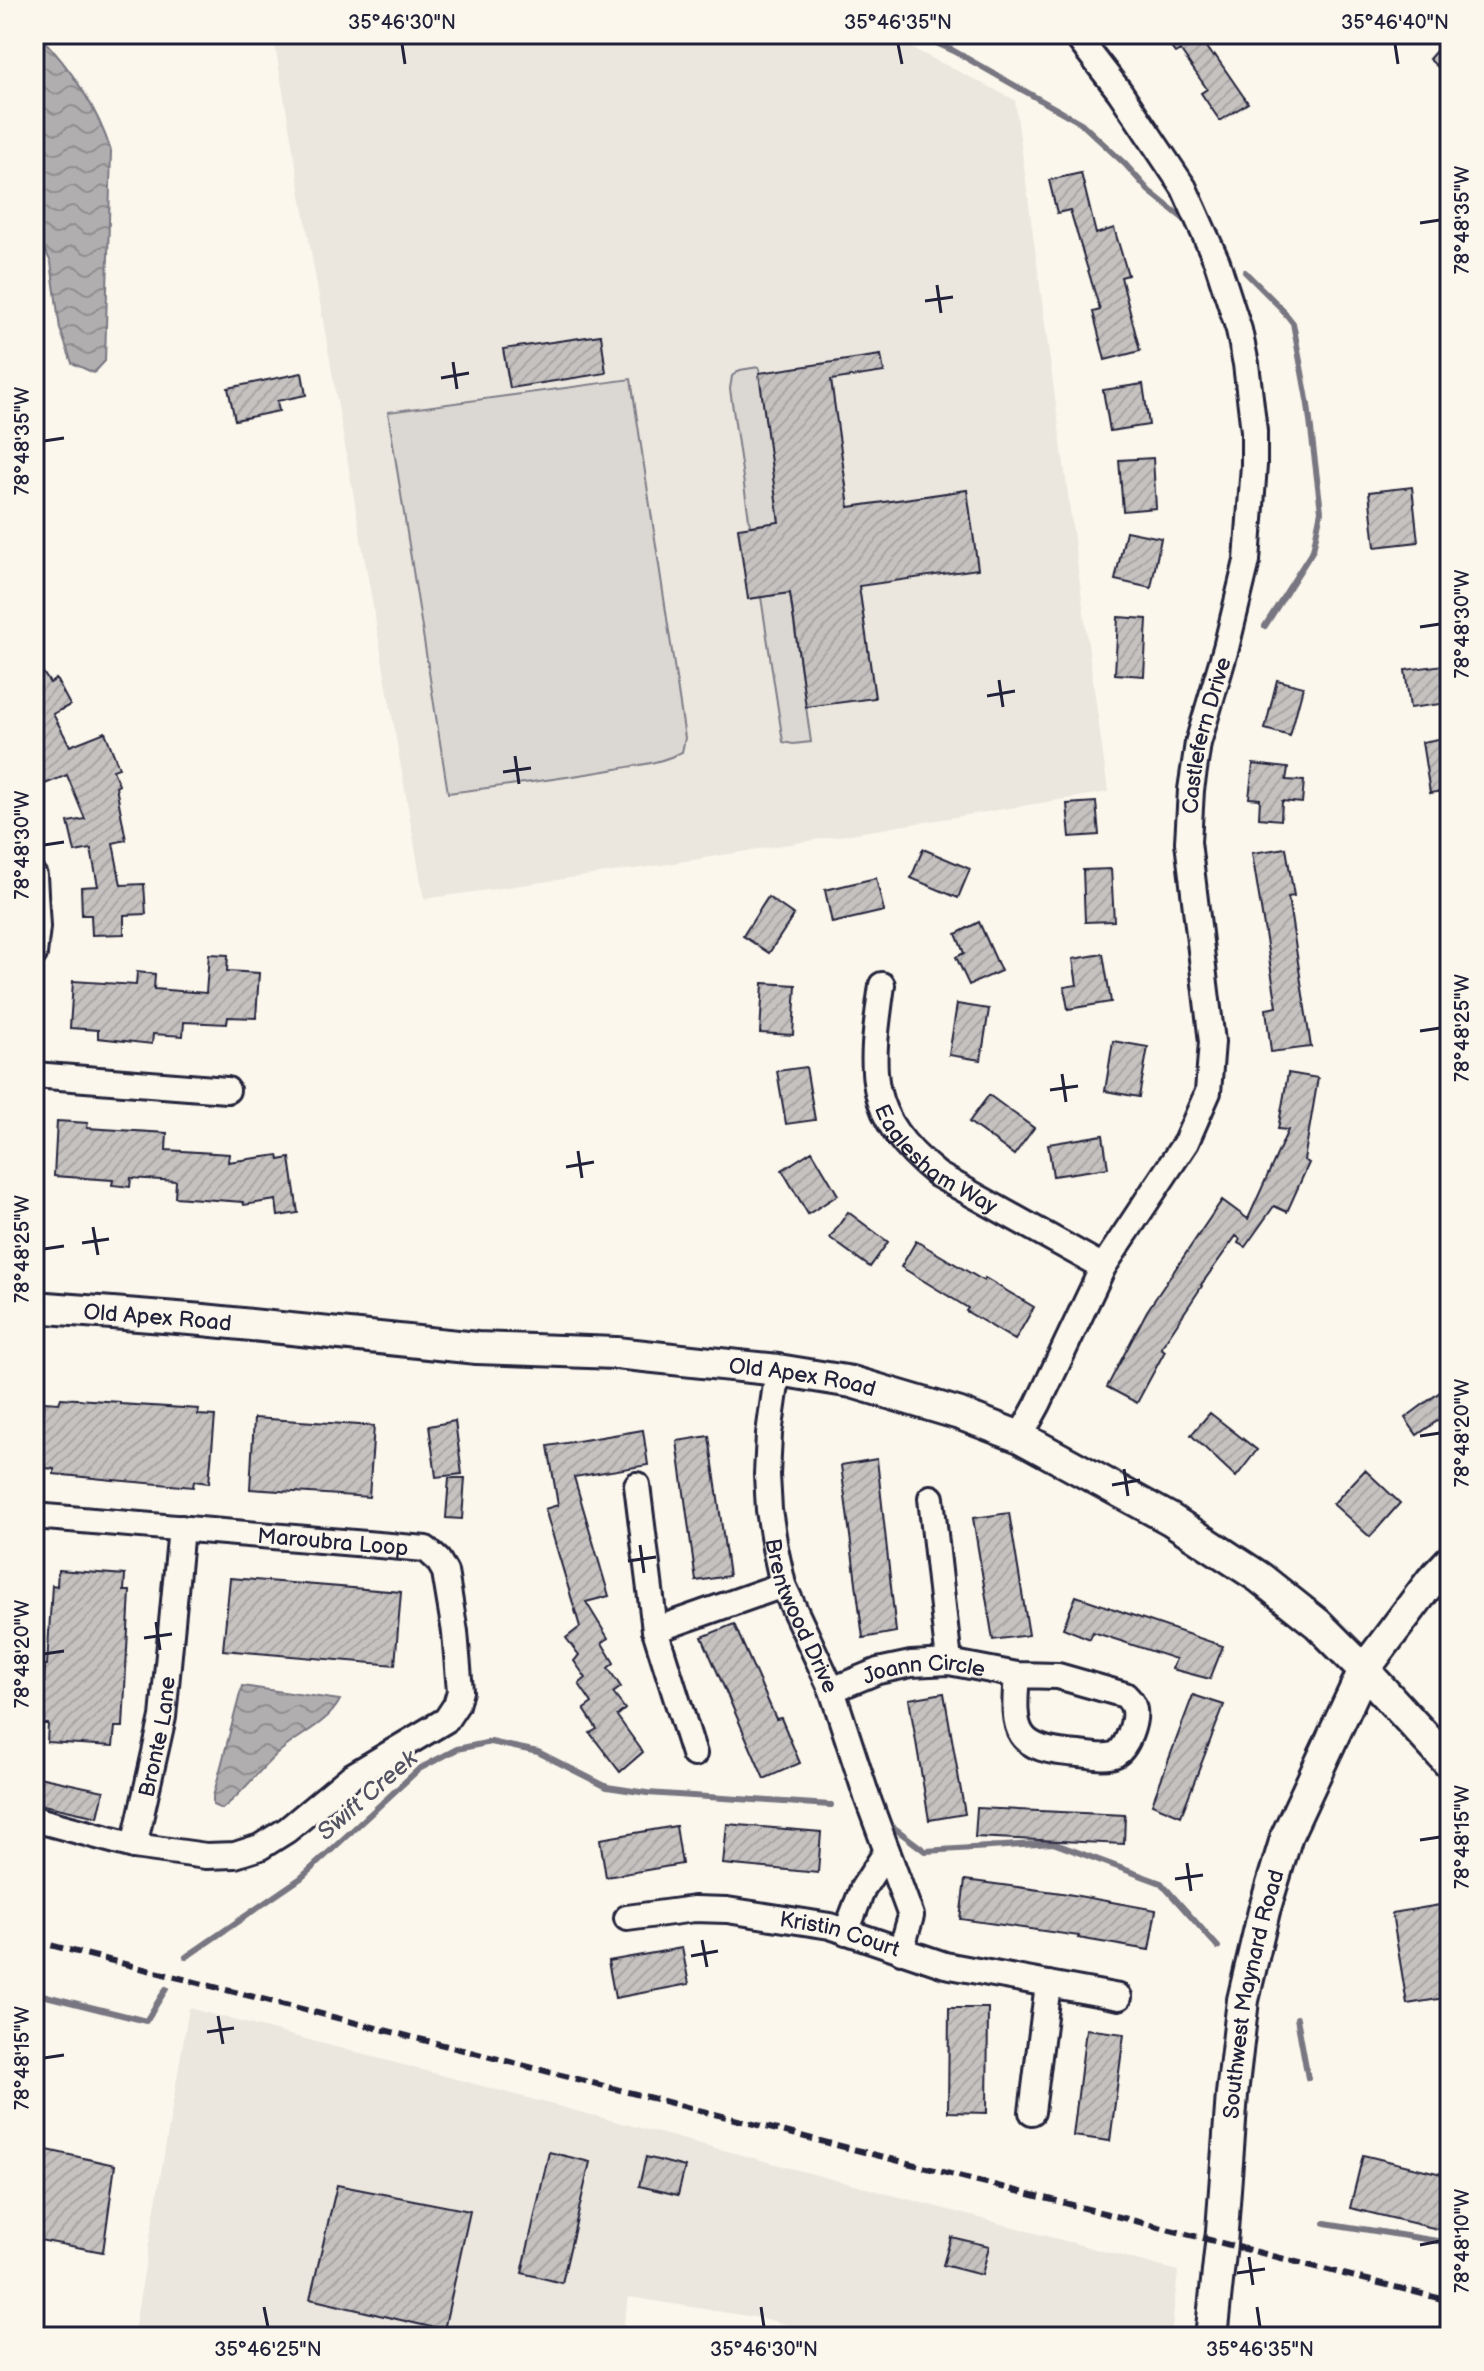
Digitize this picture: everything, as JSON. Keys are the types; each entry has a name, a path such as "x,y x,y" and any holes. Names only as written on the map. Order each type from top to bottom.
{"main road":[{"name":"Old Apex Road","path":"34,1307 203,1320 477,1348 616,1353 778,1370 852,1382 960,1414 1020,1437 1170,1519 1259,1577 1318,1624 1450,1764"},
{"name":"Southwest Maynard Road","path":"1211,2337 1232,2094 1246,1985 1287,1835 1364,1670 1431,1581 1450,1561"}],"street":[{"name":"Castlefern Drive","path":"1020,1437 1103,1267 1186,1142 1208,1092 1212,1042 1188,842 1191,790 1198,743 1247,561 1254,465 1251,398 1239,330 1217,262 1184,188 1120,92 1075,34"},
{"path":"34,876 37,927 34,954"},
{"name":"Eaglesham Way","path":"882,985 873,1074 888,1121 901,1141 938,1175 1103,1267"},
{"path":"34,1075 227,1090"},
{"name":"Brentwood Drive","path":"778,1370 767,1475 769,1510 783,1585 832,1690 911,1916 901,1951"},
{"path":"637,1485 655,1630 694,1754"},
{"path":"931,1498 949,1662"},
{"name":"Maroubra Loop","path":"34,1516 426,1549 445,1572 455,1632 460,1691 456,1705 446,1720 352,1776 287,1830 260,1847 235,1855 206,1856 134,1846 34,1819"},
{"name":"Bronte Lane","path":"134,1846 163,1717 181,1528"},
{"path":"655,1630 783,1585"},
{"name":"Joann Circle","path":"832,1690 878,1671 911,1664 949,1662 1017,1675 1058,1676 1125,1695 1132,1701 1135,1711 1124,1746 1116,1754 1106,1756 1045,1750 1027,1741 1014,1716 1017,1675"},
{"path":"846,1932 863,1888 887,1851"},
{"name":"Kristin Court","path":"627,1918 694,1909 727,1910 830,1926 945,1965 1119,1997"},
{"path":"1032,2112 1048,1984"}],"shaded area":[{"path":"273,34 884,34 1015,100 1108,792 662,865 424,899"},
{"path":"759,367 779,522 750,526 730,389 732,376 740,370"},
{"path":"631,379 685,738 682,752 641,765 448,793 388,412"},
{"path":"790,593 811,742 793,744 783,742 761,597"},
{"path":"189,2008 1178,2271 1171,2337 834,2337 766,2319 629,2297 621,2337 133,2337"}],"water":[{"path":"34,34 38,34 50,47 81,89 111,151 105,361 94,373 72,363 60,329 51,262 34,230"},
{"path":"242,1686 340,1700 320,1723 277,1754 222,1809 213,1805 213,1797"}],"building":[{"path":"1161,34 1201,34 1198,36 1248,103 1220,121 1201,93 1207,89 1180,50 1175,53"},
{"path":"1450,35 1450,78 1429,59"},
{"path":"1081,173 1096,234 1114,228 1128,275 1121,277 1140,351 1105,360 1093,312 1100,310 1070,210 1057,213 1049,180"},
{"path":"601,335 606,373 510,388 503,349"},
{"path":"881,355 884,372 831,380 849,507 967,490 978,569 859,586 875,698 806,707 790,593 748,599 738,528 779,522 759,373"},
{"path":"302,373 306,395 277,401 279,411 235,420 228,388"},
{"path":"1143,384 1149,425 1110,431 1103,390"},
{"path":"1153,458 1156,508 1123,511 1119,460"},
{"path":"1412,487 1418,542 1375,547 1369,492"},
{"path":"1126,531 1161,538 1151,588 1115,580"},
{"path":"1118,617 1147,619 1144,676 1115,674"},
{"path":"34,659 50,683 56,679 70,705 53,714 70,746 105,732 119,768 113,770 119,785 116,787 126,840 113,843 121,885 144,884 146,914 124,915 124,934 92,935 91,915 82,915 81,887 98,886 91,849 75,852 68,822 85,819 67,775 45,784 34,759"},
{"path":"1443,665 1449,703 1410,708 1405,670"},
{"path":"1277,680 1303,687 1290,736 1265,729"},
{"path":"1450,737 1450,790 1430,793 1422,742"},
{"path":"1253,764 1288,768 1286,780 1304,781 1302,803 1282,801 1281,820 1259,818 1260,799 1249,798"},
{"path":"1096,802 1099,835 1070,837 1067,804"},
{"path":"1286,848 1294,896 1288,897 1311,1047 1271,1052 1266,1009 1277,1007 1252,853"},
{"path":"923,849 970,869 958,898 911,878"},
{"path":"1111,869 1114,921 1085,922 1083,870"},
{"path":"876,878 884,911 832,923 825,890"},
{"path":"768,897 794,915 769,953 743,936"},
{"path":"979,922 1001,971 969,985 956,957 964,953 956,934"},
{"path":"209,954 228,955 227,971 259,973 256,1018 228,1017 227,1024 184,1022 183,1036 153,1034 152,1044 98,1038 98,1030 70,1028 73,981 136,985 137,972 155,974 154,989 206,993"},
{"path":"1103,954 1111,1002 1068,1009 1064,987 1077,985 1073,959"},
{"path":"763,983 796,985 793,1035 760,1033"},
{"path":"957,1004 989,1009 981,1060 949,1055"},
{"path":"1113,1041 1148,1047 1139,1097 1105,1091"},
{"path":"806,1067 815,1120 786,1124 777,1071"},
{"path":"1288,1073 1318,1078 1304,1160 1309,1163 1287,1212 1274,1206 1245,1247 1238,1243 1240,1239 1236,1236 1161,1348 1165,1351 1137,1403 1107,1387 1147,1311 1222,1200 1248,1219 1288,1130 1278,1129"},
{"path":"989,1095 1034,1128 1014,1155 969,1122"},
{"path":"57,1121 88,1123 87,1128 167,1133 166,1150 229,1154 228,1162 278,1155 279,1160 290,1158 298,1213 278,1216 276,1200 244,1205 243,1202 175,1197 176,1181 131,1178 130,1187 112,1185 113,1180 54,1176"},
{"path":"1103,1135 1108,1168 1053,1176 1048,1144"},
{"path":"812,1151 838,1195 808,1214 782,1170"},
{"path":"848,1212 888,1242 870,1267 830,1238"},
{"path":"916,1241 1034,1307 1015,1340 901,1267"},
{"path":"1440,1392 1450,1406 1450,1412 1417,1435 1405,1418"},
{"path":"61,1398 199,1409 198,1415 215,1416 209,1483 194,1481 193,1487 113,1480 54,1474 54,1469 37,1467 44,1402 59,1403"},
{"path":"1210,1413 1257,1450 1236,1477 1191,1435"},
{"path":"254,1418 374,1426 369,1497 250,1489"},
{"path":"455,1421 462,1474 436,1477 429,1426"},
{"path":"643,1430 648,1465 574,1477 609,1596 586,1602 608,1638 602,1643 614,1663 608,1668 621,1687 613,1693 625,1709 617,1716 643,1752 620,1772 590,1733 597,1729 584,1709 592,1703 579,1684 586,1678 574,1661 579,1655 566,1638 580,1627 545,1509 558,1505 548,1446"},
{"path":"709,1436 729,1576 696,1581 677,1441"},
{"path":"877,1459 896,1632 863,1638 841,1465"},
{"path":"1365,1470 1400,1503 1370,1537 1333,1504"},
{"path":"449,1478 465,1478 462,1519 446,1518"},
{"path":"1009,1513 1029,1635 993,1640 973,1518"},
{"path":"58,1570 125,1575 124,1591 130,1591 123,1727 115,1727 113,1746 47,1742 48,1724 42,1724 45,1665 52,1585 57,1586"},
{"path":"230,1578 401,1592 395,1665 223,1650"},
{"path":"1076,1596 1223,1646 1210,1679 1172,1669 1176,1659 1093,1632 1090,1639 1063,1628"},
{"path":"734,1624 776,1719 781,1718 800,1763 764,1779 702,1637"},
{"path":"944,1693 965,1814 929,1820 909,1699"},
{"path":"1193,1695 1224,1705 1181,1816 1152,1804"},
{"path":"34,1776 104,1791 98,1817 34,1803"},
{"path":"977,1808 1125,1815 1124,1844 975,1837"},
{"path":"727,1824 821,1832 818,1873 723,1864"},
{"path":"676,1826 682,1864 606,1877 600,1839"},
{"path":"965,1880 1156,1910 1149,1950 1079,1936 960,1919"},
{"path":"1440,1905 1450,1969 1450,1983 1443,1984 1445,1998 1407,2004 1392,1913"},
{"path":"682,1948 689,1984 615,1998 608,1961"},
{"path":"949,2008 988,2008 987,2113 948,2112"},
{"path":"1086,2029 1124,2034 1110,2141 1073,2136"},
{"path":"34,2147 115,2165 103,2252 34,2239"},
{"path":"549,2152 590,2162 562,2283 522,2273"},
{"path":"1363,2155 1450,2176 1450,2232 1350,2208"},
{"path":"646,2157 685,2167 678,2195 639,2186"},
{"path":"337,2185 470,2211 444,2330 310,2299"},
{"path":"951,2237 989,2246 982,2275 943,2265"}],"waterway":[{"path":"917,34 954,51 1081,123 1149,191 1185,220"},
{"path":"1245,272 1293,323 1308,405 1321,511 1313,550 1265,626"},
{"name":"Swift Creek","path":"186,1957 301,1878 419,1769 457,1749 491,1742 538,1752 607,1787 647,1793 831,1805"},
{"name":"Swift Creek","path":"893,1827 925,1851 1053,1843 1161,1883 1218,1947"},
{"name":"Swift Creek","path":"34,1993 146,2021 166,1989"},
{"name":"Swift Creek","path":"1297,2018 1308,2078"},
{"name":"Swift Creek","path":"1325,2223 1450,2243"}],"railway":[{"path":"34,1941 1450,2301"}]}
